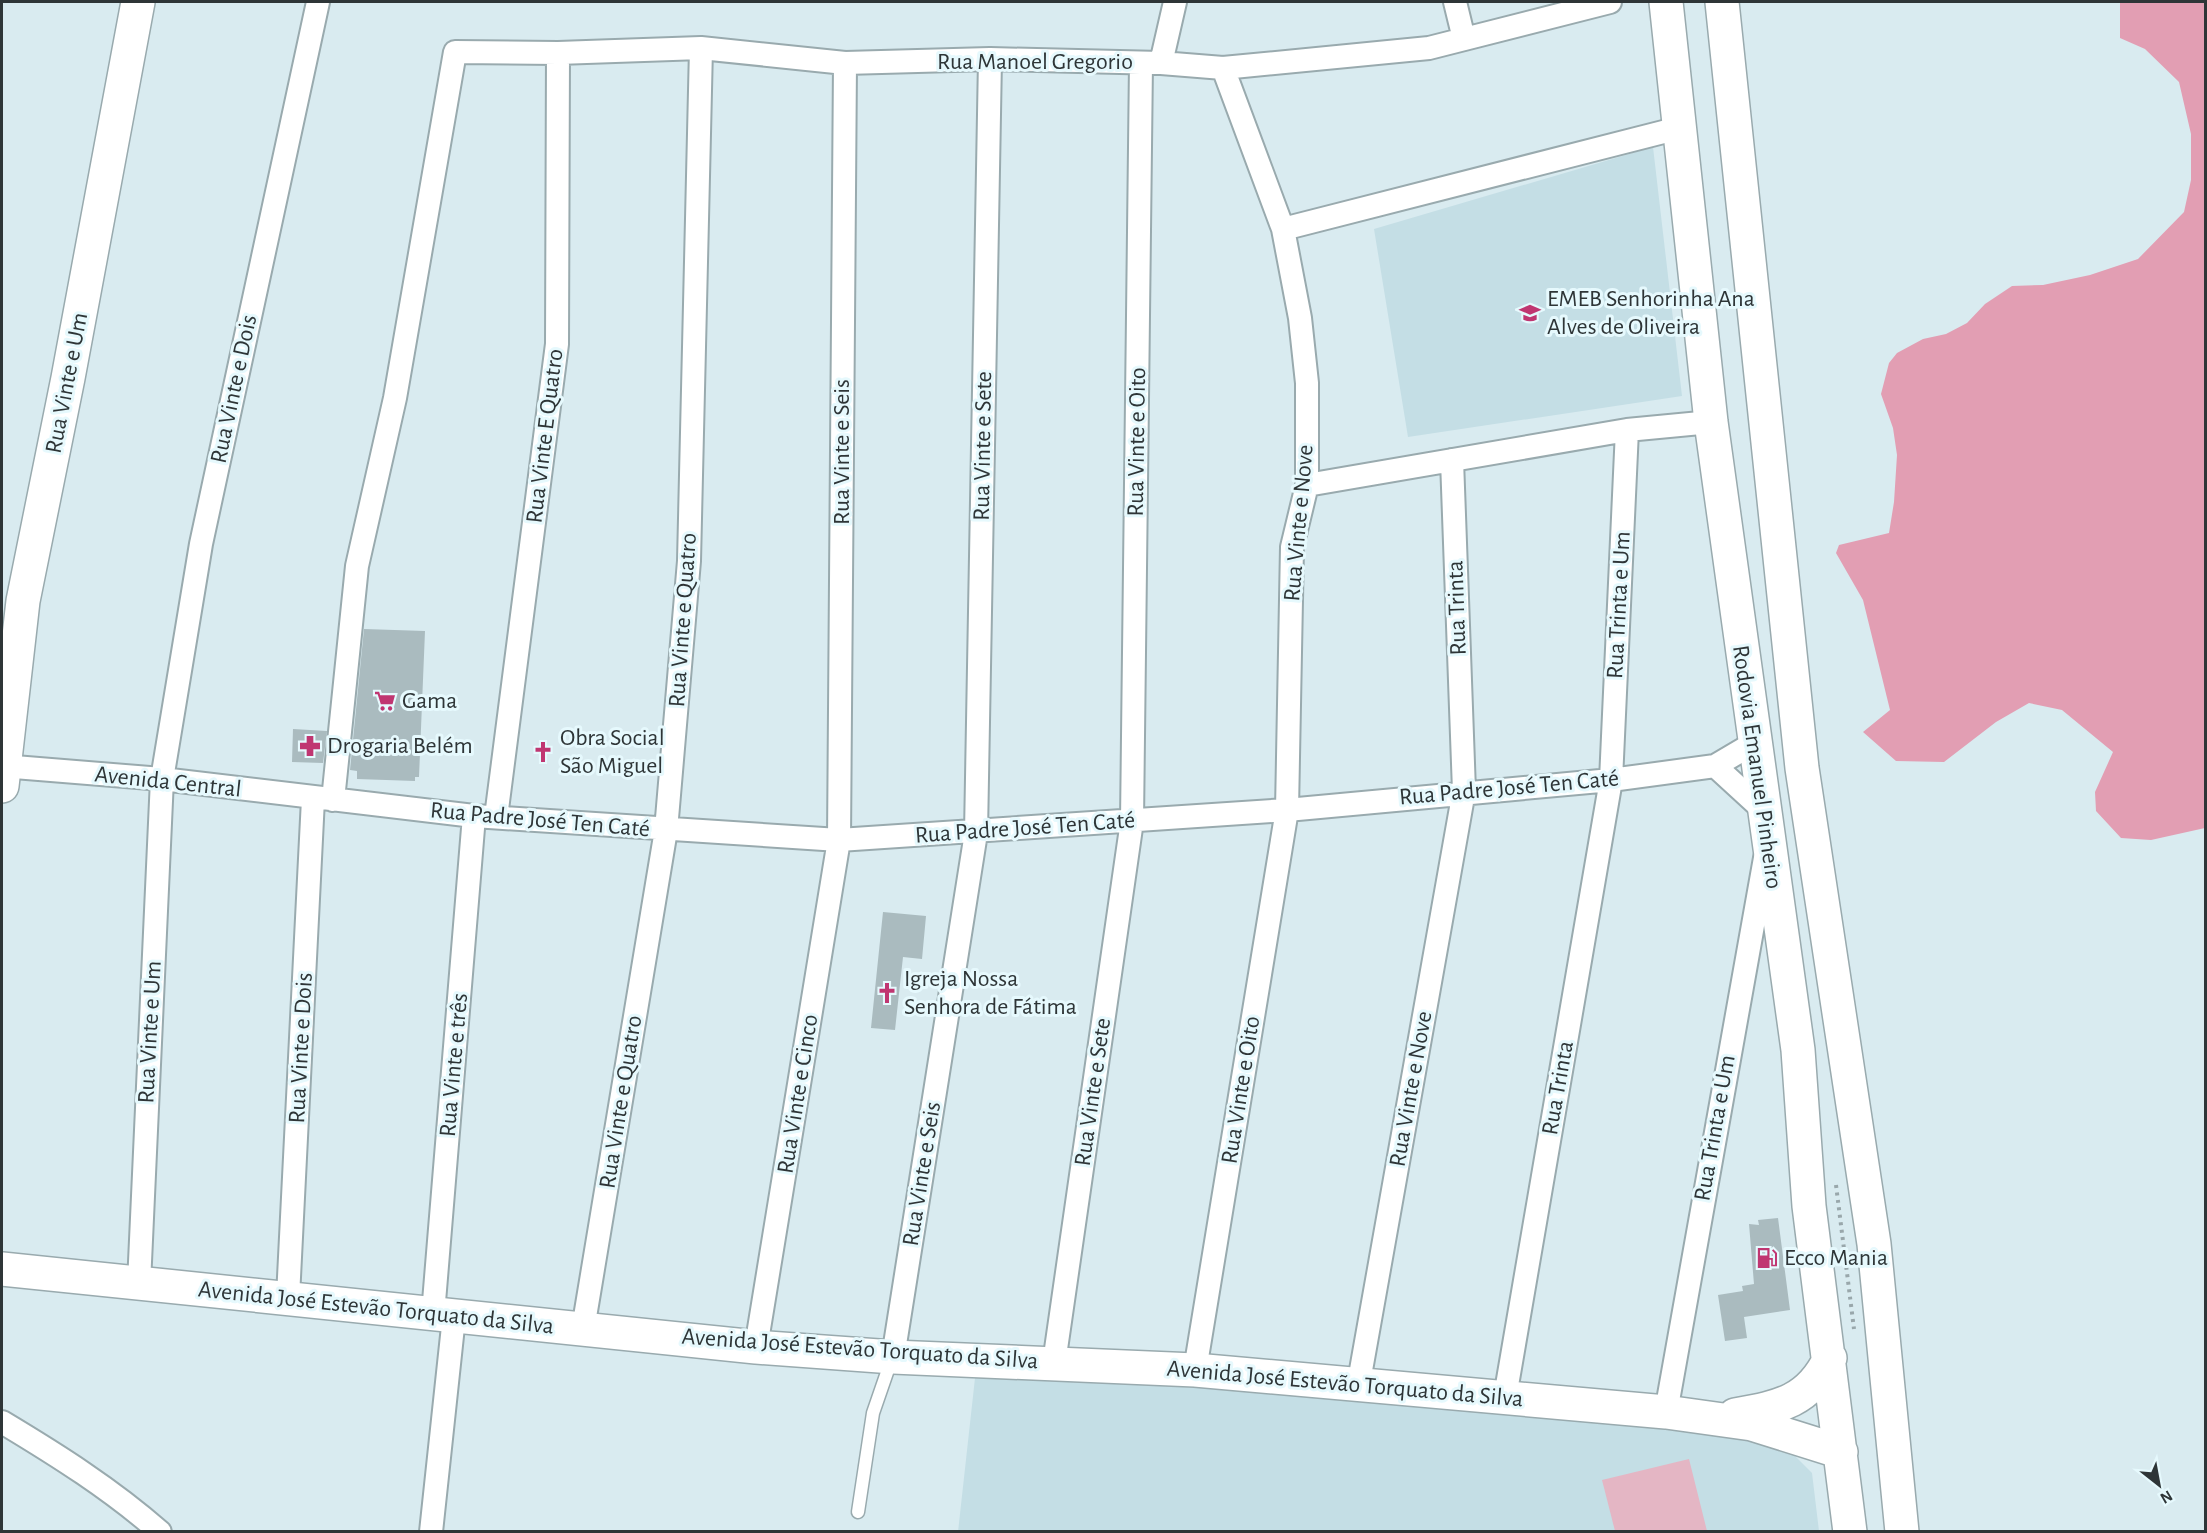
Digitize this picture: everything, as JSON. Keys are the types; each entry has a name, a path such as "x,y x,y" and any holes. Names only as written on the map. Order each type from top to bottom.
{"main road":[{"name":"Rua Vinte e Um","path":"2,773 23,600 68,378 138,2"},
{"name":"Rodovia Emanuel Pinheiro","path":"1666,2 1711,422 1798,1050 1809,1206 1830,1358 1850,1532"},
{"name":"Rodovia Emanuel Pinheiro","path":"1722,2 1802,768 1874,1244 1902,1532"},
{"name":"Avenida José Estevão Torquato da Silva","path":"2,1269 756,1347 893,1357 1196,1371 1358,1387 1505,1397 1666,1412 1720,1418 1763,1427 1841,1452"},
{"name":"Avenida José Estevão Torquato da Silva","path":"1720,1418 1783,1406 1804,1393 1821,1376 1830,1358"}],"street":[{"name":"Rua Vinte e Dois","path":"162,779 201,544 318,2"},
{"name":"Rua Vinte e Oito","path":"1132,821 1151,63 1175,2"},
{"path":"1455,2 1464,39"},
{"name":"Rua Manoel Gregorio","path":"455,52 558,53 701,48 845,63 990,59 1151,63 1223,68 1429,48 1610,2"},
{"name":"Rua Vinte e Quatro","path":"583,1329 666,830 689,561 701,48"},
{"name":"Rua Vinte e Dois","path":"288,1297 323,800 357,566 395,398 455,52"},
{"name":"Rua Vinte E Quatro","path":"485,816 557,344 558,53"},
{"name":"Rua Vinte e Sete","path":"976,833 990,59"},
{"name":"Rua Vinte e Seis","path":"839,840 845,63"},
{"name":"Rua Vinte e Nove","path":"1223,68 1283,229 1300,318 1307,383 1307,485 1292,547 1287,810"},
{"path":"1283,229 1679,128"},
{"path":"1307,485 1627,430 1711,422"},
{"name":"Rua Trinta e Um","path":"1611,780 1627,430"},
{"name":"Rua Trinta","path":"1452,460 1464,791"},
{"path":"1754,743 1715,766 1763,810"},
{"name":"Rua Padre José Ten Caté","path":"323,800 485,816 839,840 976,833 1287,810 1464,791 1611,780 1715,766"},
{"name":"Avenida Central","path":"2,773 162,779 323,800"},
{"name":"Rua Vinte e Um","path":"139,1284 162,779"},
{"name":"Rua Trinta","path":"1505,1397 1611,780"},
{"name":"Rua Vinte e Nove","path":"1358,1387 1464,791"},
{"name":"Rua Vinte e Oito","path":"1196,1371 1287,810"},
{"name":"Rua Vinte e três","path":"431,1532 444,1315 485,816"},
{"name":"Rua Vinte e Sete","path":"1054,1363 1132,821"},
{"name":"Rua Vinte e Seis","path":"893,1357 976,833"},
{"name":"Rua Vinte e Cinco","path":"756,1347 839,840"},
{"name":"Rua Trinta e Um","path":"1666,1412 1749,934 1768,845"},
{"path":"2,1422 56,1454 128,1503 160,1532"}],"lane":[{"name":"Rua Vinte e Seis","path":"858,1512 873,1413 893,1357"}],"shaded area":[{"path":"2120,2 2206,2 2205,828 2151,840 2121,838 2096,811 2095,792 2113,752 2062,710 2029,703 1996,722 1944,762 1896,761 1863,732 1890,710 1863,600 1836,553 1839,545 1889,533 1894,502 1897,455 1893,428 1881,394 1889,363 1897,353 1923,339 1946,334 1967,323 1985,304 2012,286 2043,285 2090,275 2138,259 2184,212 2191,180 2191,134 2179,82 2145,49 2120,38"},
{"name":"EMEB Senhorinha Ana Alves de Oliveira","path":"1653,147 1682,396 1408,437 1374,229"},
{"path":"976,1369 1757,1433 1788,1449 1812,1473 1819,1531 958,1532"},
{"path":"1689,1459 1707,1531 1615,1531 1602,1480"}],"building":[{"name":"Gama","path":"364,629 425,631 419,777 415,777 415,781 357,779 357,771 350,770"},
{"path":"293,729 327,731 323,763 292,762"},
{"name":"Igreja Nossa Senhora de Fátima","path":"883,912 926,916 922,959 903,957 895,1030 871,1028"},
{"name":"Ecco Mania","path":"1778,1218 1790,1310 1744,1317 1747,1338 1725,1341 1718,1295 1743,1291 1742,1286 1754,1284 1749,1224 1759,1225 1758,1220"}],"place":[{"name":"EMEB Senhorinha Ana Alves de Oliveira","path":"1530,313"},
{"name":"Gama","path":"385,701"},
{"name":"Drogaria Belém","path":"310,746"},
{"name":"Obra Social São Miguel","path":"543,752"},
{"name":"Igreja Nossa Senhora de Fátima","path":"887,993"},
{"name":"Ecco Mania","path":"1767,1258"}]}
